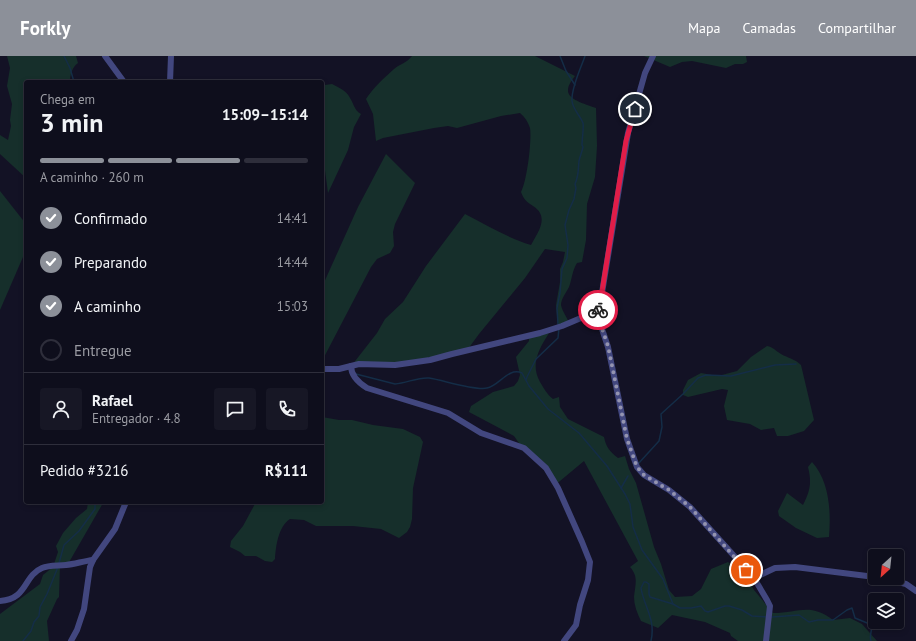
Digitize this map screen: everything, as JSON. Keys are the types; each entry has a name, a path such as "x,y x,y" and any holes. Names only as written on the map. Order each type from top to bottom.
{"street":[{"path":"105,56 123,80"},
{"path":"170,80 171,56"},
{"path":"643,56 651,58 628,133 601,298 597,314 608,346 627,439 637,467 644,475 669,490 690,507 754,578 767,600 770,610 766,641"},
{"path":"324,369 338,369 359,364 395,365 430,360 540,333 582,317 597,314"},
{"path":"351,366 353,374 360,383 367,388 448,413 481,433 524,448 546,468 558,488 590,562 588,580 580,605 576,625 564,641"},
{"path":"71,641 77,630 84,609 89,572 93,560 115,529 125,504"},
{"path":"0,601 12,598 19,594 31,577 38,570 44,567 93,560"},
{"path":"754,578 775,568 795,567 868,576"},
{"path":"904,584 916,591"}],"green space":[{"path":"7,56 76,56 78,63 72,71 70,80 24,80 24,176 0,154 0,135 8,140 11,126 10,120 12,104 7,86 10,68"},
{"path":"412,56 535,56 575,76 569,86 569,94 571,97 584,104 596,108 597,146 595,177 587,204 586,240 582,262 577,263 575,266 569,287 561,303 562,310 569,323 558,329 556,305 560,282 560,269 565,252 545,249 525,278 468,349 424,363 352,365 377,333 385,319 403,302 426,266 465,214 506,235 531,245 539,230 542,220 538,210 523,197 521,192 530,151 530,128 525,118 520,113 501,116 457,128 448,126 434,128 383,138 376,141 373,114 366,99 386,76"},
{"path":"644,56 746,56 747,62 743,64 735,64 726,68 692,61 682,62 670,67"},
{"path":"332,84 347,93 355,109 361,114 354,127 348,150 328,193 324,163 325,85"},
{"path":"386,154 415,183 395,224 393,232 394,246 390,253 377,259 371,267 324,357 324,283 358,207"},
{"path":"0,191 24,221 24,255 0,310"},
{"path":"549,333 537,357 536,369 540,382 553,399 559,397 560,407 568,419 604,437 609,449 618,458 625,456 629,469 636,483 654,547 669,590 675,597 692,596 701,589 711,569 728,562 747,578 754,590 773,613 810,610 817,611 833,620 850,618 862,624 877,641 738,641 731,636 730,633 705,622 672,615 658,628 641,621 634,600 636,585 635,574 630,567 638,561 584,461 554,486 550,476 521,446 514,436 469,412 471,406 493,392 514,386 520,375 516,357 529,341 529,336"},
{"path":"767,346 801,365 814,420 804,431 788,436 777,436 774,428 761,430 750,424 727,420 724,406 728,390 722,389 688,397 683,395 683,390 688,380 701,373 718,376 737,371 751,357"},
{"path":"324,417 339,420 352,420 373,425 403,429 420,437 423,442 413,488 412,519 410,527 407,532 399,538 381,529 353,526 316,526 304,520 290,519 286,522 280,532 275,559 272,562 265,561 256,556 245,556 230,547 231,541 243,526 255,504 324,504"},
{"path":"812,462 823,479 826,488 830,518 829,537 817,538 796,528 779,516 778,511 787,493 803,505 810,487 808,467"},
{"path":"88,504 102,504 68,564 60,565 59,597 47,621 49,641 0,641 0,614 40,584 43,575 53,567 58,552 56,546 63,533 76,518 87,509"}],"waterway":[{"path":"64,56 73,80"},
{"path":"560,56 566,71 575,85"},
{"path":"558,324 557,308 562,269 567,258 568,245 565,225 574,199 576,188 575,184 583,147 583,123 574,107 572,96 585,56"},
{"path":"526,380 536,359 558,338 559,328"},
{"path":"638,464 659,441 662,427 661,414 698,378 706,375 731,376 775,365 796,364"},
{"path":"356,374 395,384 421,378 429,378 482,389 491,387 512,373 522,373 529,386 548,409 579,433 607,466 630,504 633,527 642,550 663,579 673,604"},
{"path":"621,488 628,476"},
{"path":"59,563 64,545 79,531 95,509 95,504"},
{"path":"23,641 31,631 34,622 39,616 40,607 58,567"},
{"path":"651,641 651,620 641,588 644,582 649,584 650,597 673,604 680,608 701,606 708,612 729,606 742,610 752,616 768,617"},
{"path":"772,617 799,615 809,622 818,620 833,620 852,608 855,618 872,625 870,637 871,641"}],"way so far":[{"path":"598,310 597,314 608,346 630,450 637,467 640,472 669,490 690,507 746,570"}],"route":[{"path":"598,310 620,188 626,141 635,109"}]}
